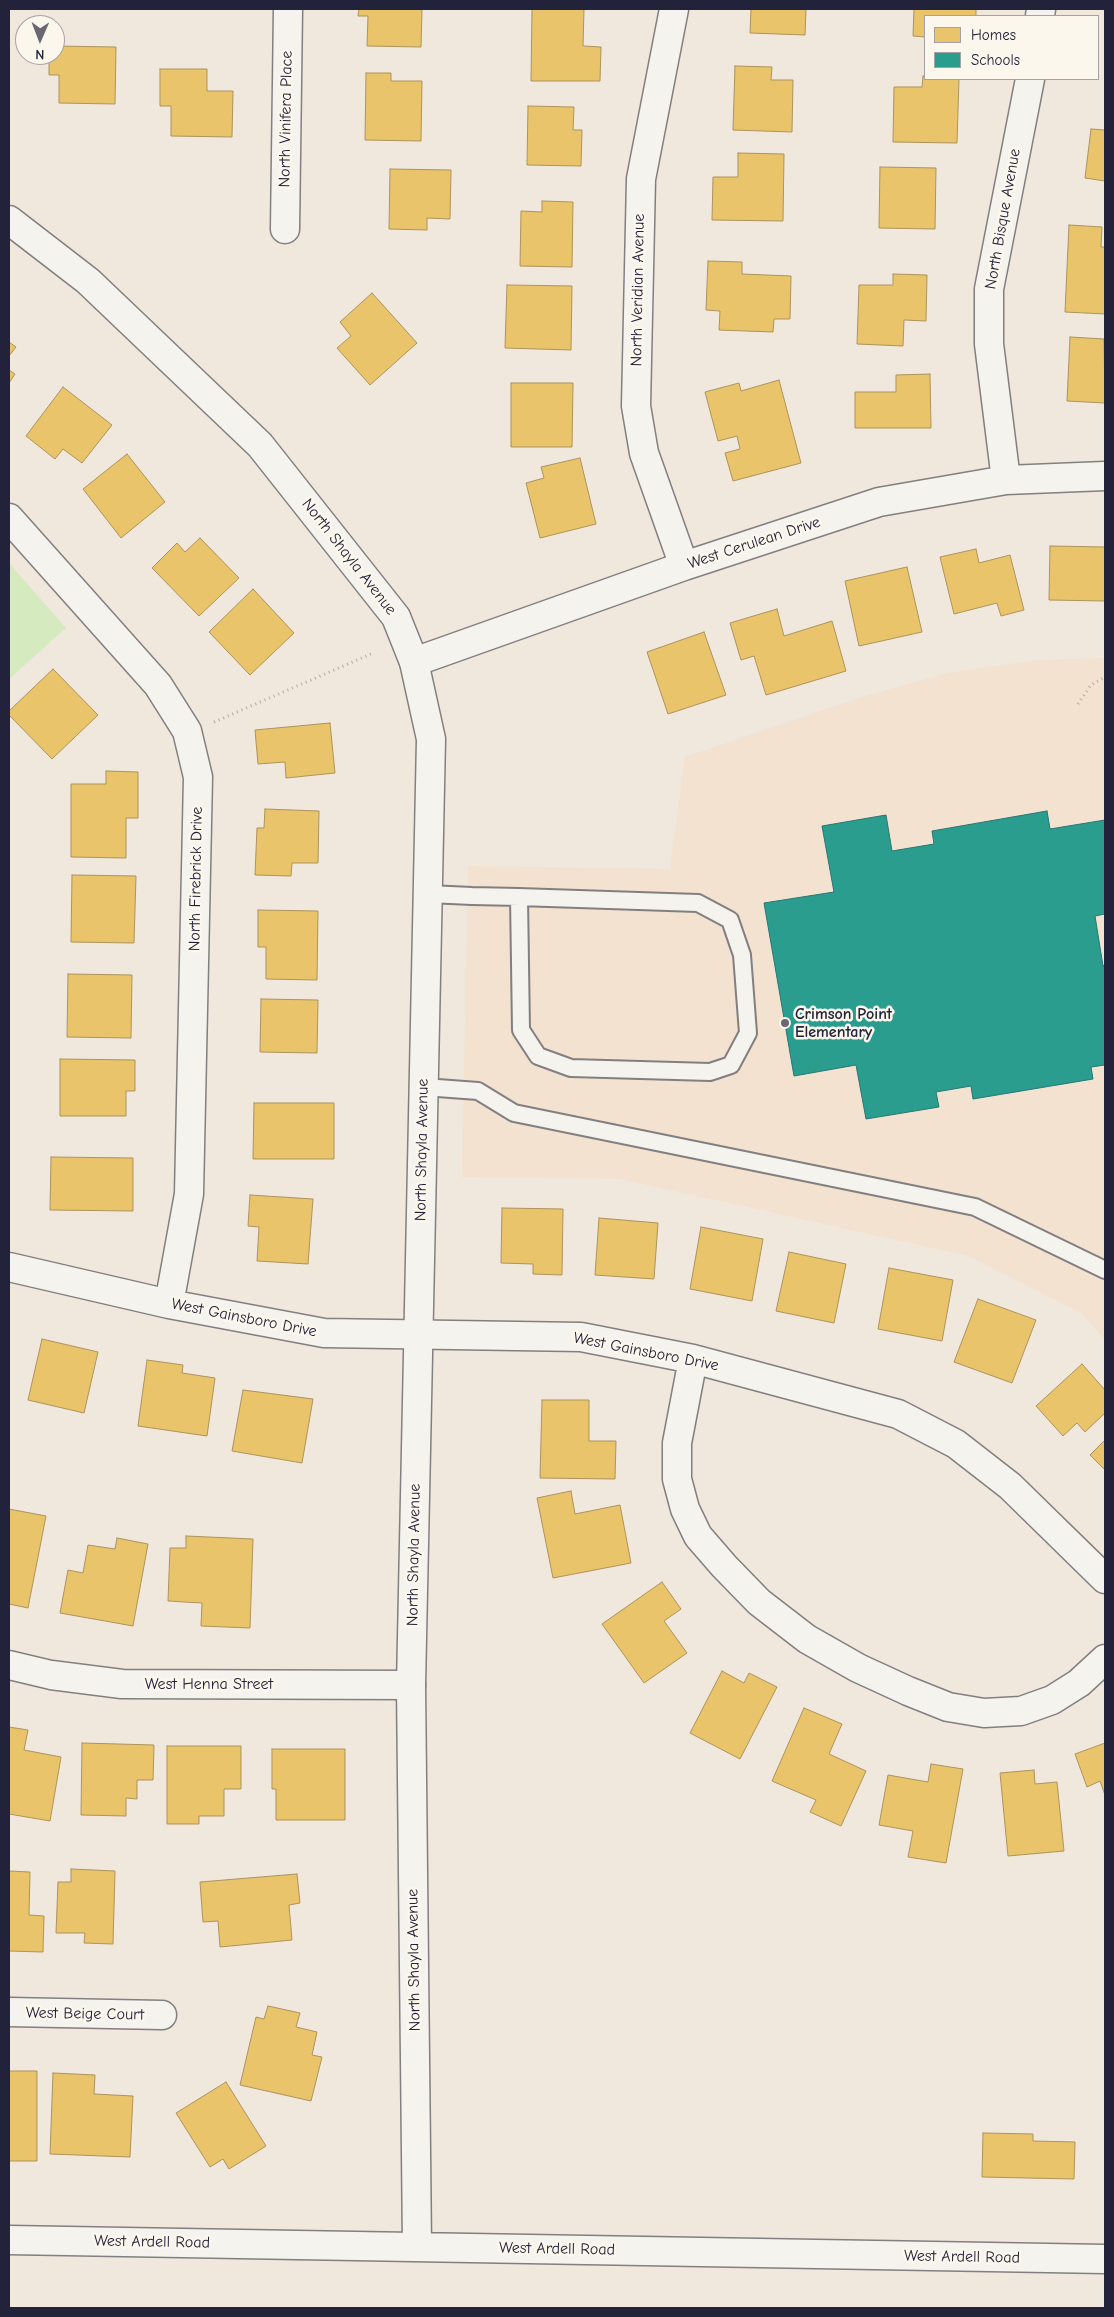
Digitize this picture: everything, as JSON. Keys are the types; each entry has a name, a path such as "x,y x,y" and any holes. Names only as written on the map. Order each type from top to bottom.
{"street":[{"name":"North Vinifera Place","path":"285,228 288,9"},
{"name":"North Veridian Avenue","path":"674,9 641,179 636,406 644,453 684,566"},
{"name":"North Bisque Avenue","path":"1006,480 989,344 989,289 1030,80"},
{"name":"North Shayla Avenue","path":"9,220 88,282 260,445 396,617 414,662 431,739 411,1685 417,2246"},
{"name":"West Cerulean Drive","path":"414,662 684,566 879,502 1006,480 1105,476"},
{"name":"North Firebrick Drive","path":"9,518 158,685 187,731 198,777 189,1194 169,1304"},
{"name":"West Gainsboro Drive","path":"9,1267 169,1304 324,1333 581,1337 692,1359 898,1414 956,1444 1010,1486 1103,1571"},
{"path":"692,1359 677,1443 677,1479 685,1509 698,1536 724,1566 759,1602 807,1639 858,1668 908,1691 948,1707 984,1713 1021,1711 1052,1700 1079,1683 1105,1659"},
{"name":"West Henna Street","path":"9,1665 51,1675 122,1684 411,1685"},
{"name":"West Beige Court","path":"9,2012 162,2015"},
{"name":"West Ardell Road","path":"9,2240 1105,2259"}],"lane":[{"path":"428,894 519,897 698,903 730,920 742,955 748,1033 731,1065 710,1072 571,1068 538,1056 522,1030 519,897"},
{"path":"424,1088 478,1091 514,1113 975,1207 1105,1270"}],"path":[{"path":"214,722 371,654"},
{"path":"1078,704 1091,685 1105,677"}],"shaded area":[{"name":"Crimson Point Elementary","path":"1105,658 1105,1340 1081,1313 969,1256 620,1179 462,1177 468,866 670,869 685,757 862,697 948,673 1038,660"}],"green space":[{"path":"9,563 66,628 9,679"}],"building: Homes":[{"path":"359,9 422,9 421,47 367,46 368,16 358,16"},
{"path":"532,9 584,9 583,46 601,47 600,81 531,81"},
{"path":"751,9 806,9 805,35 750,33"},
{"path":"914,9 976,9 976,15 924,15 924,37 913,36"},
{"path":"65,46 116,47 115,104 59,103 59,75 49,75 49,65 65,65"},
{"path":"735,66 772,67 771,80 793,80 792,132 733,130"},
{"path":"160,69 207,69 207,91 233,91 232,137 171,136 171,106 160,106"},
{"path":"366,73 391,73 391,81 422,81 421,141 365,140"},
{"path":"923,76 924,80 959,80 957,143 893,142 894,87 922,87"},
{"path":"528,106 574,107 573,130 582,130 581,166 527,165"},
{"path":"1091,129 1105,130 1105,181 1085,178"},
{"path":"738,153 784,154 783,221 712,220 713,177 738,177"},
{"path":"880,167 936,168 935,229 879,228"},
{"path":"390,169 451,170 450,219 427,218 427,230 389,229"},
{"path":"542,201 573,202 572,267 520,266 521,211 542,212"},
{"path":"1069,225 1102,227 1101,247 1105,247 1105,314 1065,312"},
{"path":"708,261 742,262 742,274 791,276 790,319 774,319 773,332 719,330 720,311 706,310"},
{"path":"893,274 927,275 926,321 904,320 903,346 857,344 859,285 893,285"},
{"path":"507,285 572,286 571,350 505,348"},
{"path":"372,293 417,343 370,385 337,348 351,336 340,322"},
{"path":"1070,337 1104,339 1105,403 1067,401"},
{"path":"9,342 16,347 9,356"},
{"path":"9,370 15,374 9,383"},
{"path":"930,374 931,428 855,428 855,392 896,392 896,375"},
{"path":"779,380 801,463 733,481 725,453 740,449 737,436 718,441 705,392 739,383 741,391"},
{"path":"511,383 573,383 572,447 511,447"},
{"path":"63,387 112,425 82,463 63,449 55,459 26,436"},
{"path":"127,454 165,502 121,538 83,489"},
{"path":"580,458 596,524 540,538 526,483 544,478 541,467"},
{"path":"200,538 239,578 199,616 152,568 177,543 185,552"},
{"path":"1050,546 1105,547 1105,601 1049,600"},
{"path":"976,549 979,563 1010,555 1024,610 1001,616 997,603 954,614 940,557"},
{"path":"907,567 922,632 859,646 845,581"},
{"path":"253,589 294,633 250,675 209,632"},
{"path":"777,609 784,636 832,621 846,671 766,695 754,656 741,660 730,623"},
{"path":"704,632 726,695 668,714 647,652"},
{"path":"53,669 98,715 52,759 9,715 9,711"},
{"path":"330,723 335,773 286,778 285,762 258,764 255,730"},
{"path":"106,771 138,772 138,818 126,818 126,858 71,857 71,784 106,784"},
{"path":"265,809 319,811 318,863 292,863 291,876 255,875 257,828 264,828"},
{"path":"72,875 136,876 134,943 71,942"},
{"path":"258,910 318,911 317,980 266,979 266,947 258,947"},
{"path":"68,974 132,975 131,1038 67,1037"},
{"path":"261,999 318,1000 317,1053 260,1052"},
{"path":"60,1059 135,1060 135,1091 126,1091 126,1116 60,1116"},
{"path":"254,1103 334,1103 334,1159 253,1159"},
{"path":"51,1157 133,1158 133,1211 50,1210"},
{"path":"250,1195 313,1199 308,1264 257,1261 259,1227 248,1226"},
{"path":"502,1208 563,1209 562,1275 533,1274 533,1264 501,1263"},
{"path":"599,1218 658,1223 654,1279 595,1275"},
{"path":"701,1227 763,1239 752,1301 690,1289"},
{"path":"789,1252 846,1264 834,1323 776,1311"},
{"path":"889,1268 953,1280 942,1341 878,1329"},
{"path":"978,1299 1036,1320 1012,1383 954,1362"},
{"path":"42,1339 98,1352 84,1413 28,1400"},
{"path":"147,1360 183,1365 182,1373 215,1378 207,1436 138,1426"},
{"path":"1082,1364 1105,1390 1105,1413 1085,1432 1077,1423 1063,1436 1036,1406"},
{"path":"243,1390 313,1399 302,1463 232,1451"},
{"path":"542,1400 589,1400 589,1441 616,1441 615,1479 540,1478"},
{"path":"1105,1440 1105,1470 1090,1455"},
{"path":"571,1491 575,1514 620,1505 631,1563 553,1578 537,1498"},
{"path":"9,1509 46,1516 28,1608 9,1604"},
{"path":"186,1536 253,1539 250,1628 201,1626 202,1603 168,1601 170,1548 186,1548"},
{"path":"117,1538 148,1544 133,1626 60,1613 68,1570 83,1573 88,1545 115,1549"},
{"path":"662,1582 681,1609 664,1621 687,1653 644,1683 602,1624"},
{"path":"722,1671 744,1683 749,1673 777,1687 740,1759 690,1733"},
{"path":"804,1708 842,1724 829,1754 866,1771 841,1826 810,1812 816,1800 772,1781"},
{"path":"9,1727 28,1730 24,1750 61,1757 50,1821 9,1814"},
{"path":"82,1743 154,1745 153,1780 137,1780 137,1799 126,1798 126,1816 81,1815"},
{"path":"1105,1743 1105,1795 1100,1781 1087,1787 1075,1754"},
{"path":"167,1746 241,1746 241,1789 224,1789 224,1816 199,1816 199,1824 167,1824"},
{"path":"272,1749 345,1749 345,1820 276,1820 276,1789 272,1789"},
{"path":"931,1764 963,1769 946,1863 908,1857 913,1831 879,1825 888,1775 928,1782"},
{"path":"1034,1770 1035,1784 1057,1782 1064,1851 1008,1856 1000,1773"},
{"path":"71,1869 115,1871 113,1944 84,1943 85,1933 56,1933 58,1882 71,1882"},
{"path":"9,1871 30,1872 29,1915 44,1916 43,1952 9,1951"},
{"path":"297,1874 300,1903 289,1905 292,1940 220,1947 218,1921 203,1922 200,1882"},
{"path":"268,2006 300,2013 296,2027 317,2032 312,2055 322,2057 311,2101 240,2085 256,2017 264,2019"},
{"path":"9,2071 37,2071 37,2161 9,2161"},
{"path":"53,2073 95,2075 94,2094 133,2096 130,2157 50,2154"},
{"path":"226,2082 266,2146 229,2169 223,2159 210,2167 176,2113"},
{"path":"983,2133 1033,2134 1033,2141 1075,2142 1074,2179 982,2177"}],"building: Schools":[{"path":"1047,811 1050,829 1105,820 1105,914 1095,916 1103,966 1105,965 1105,1065 1091,1067 1093,1079 973,1099 971,1086 936,1092 939,1107 866,1119 856,1065 794,1076 764,903 834,892 822,826 886,815 892,851 934,844 932,831"}],"place":[{"name":"Crimson Point Elementary","path":"785,1023"}]}
